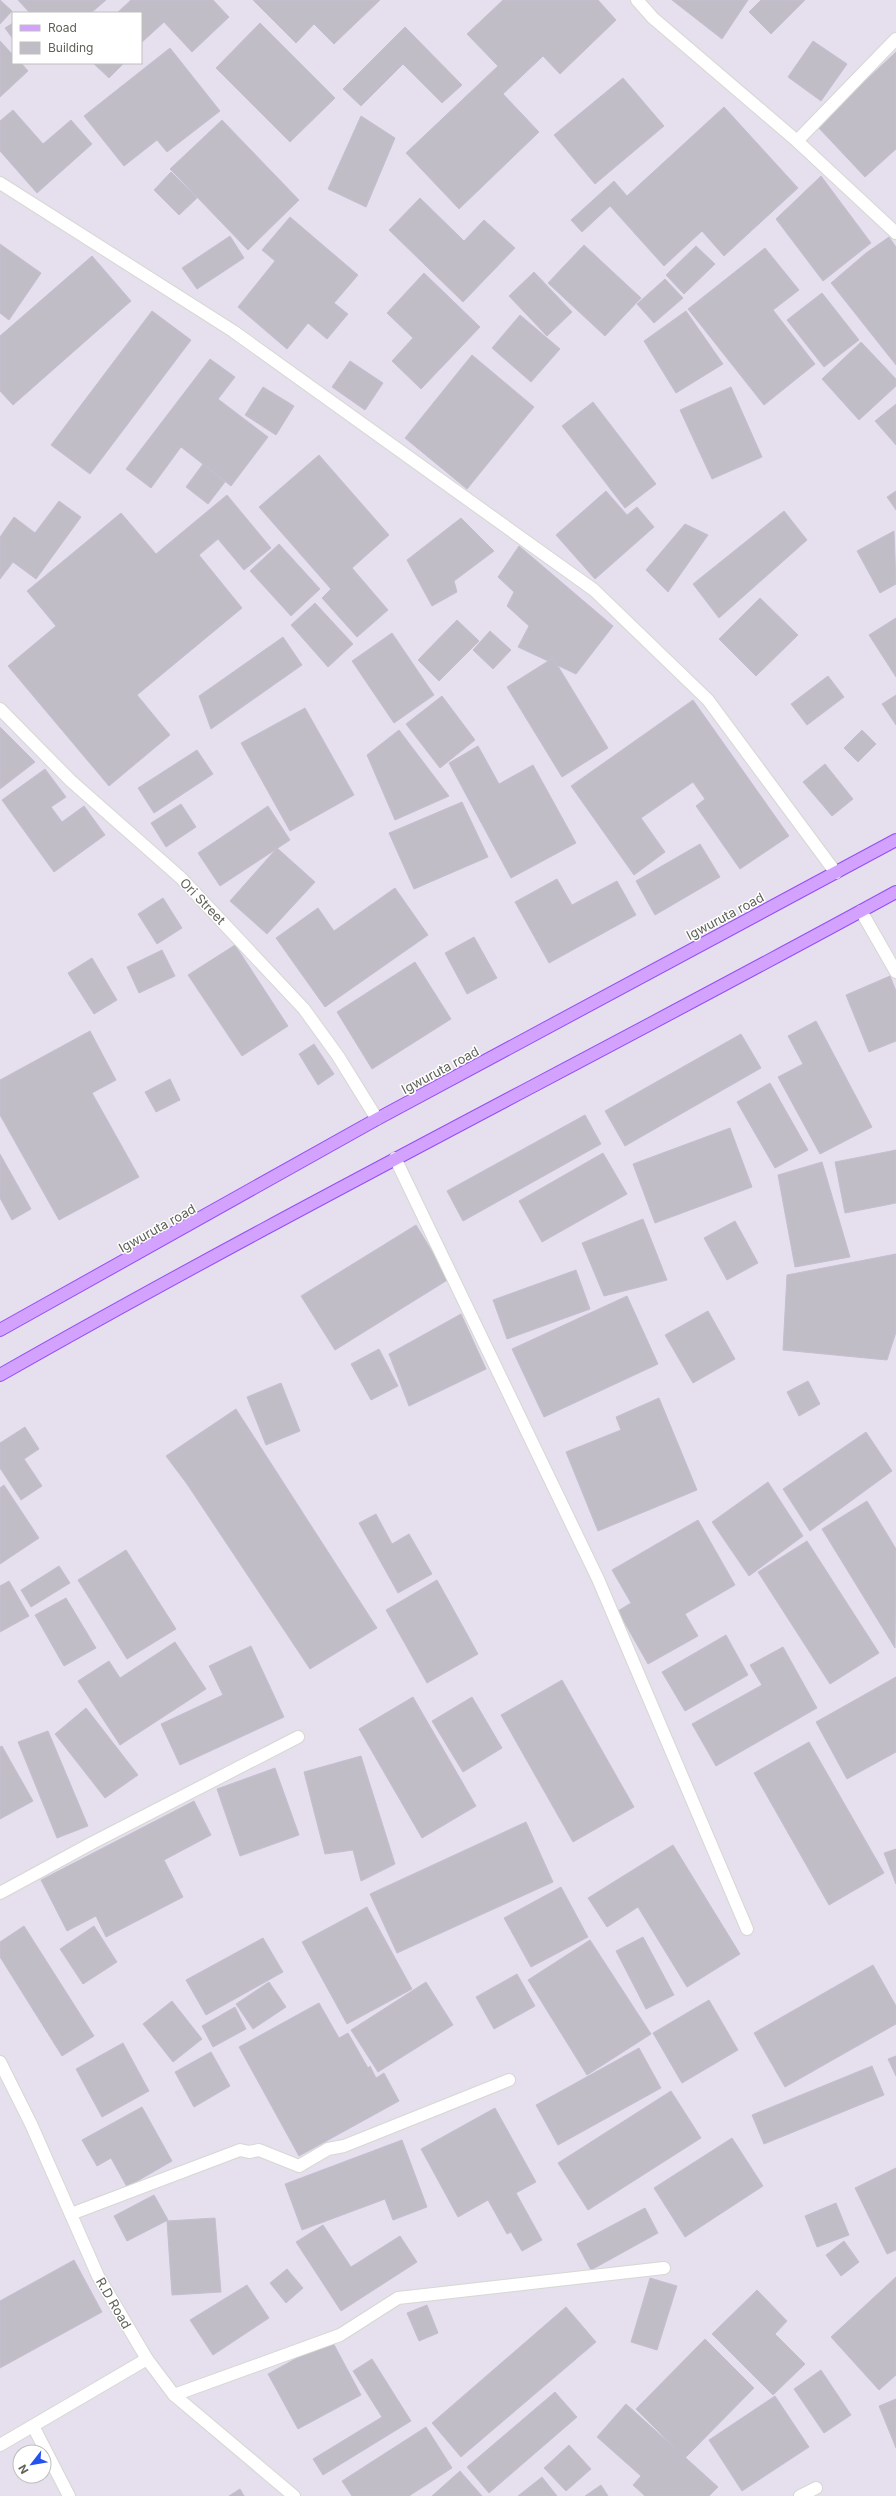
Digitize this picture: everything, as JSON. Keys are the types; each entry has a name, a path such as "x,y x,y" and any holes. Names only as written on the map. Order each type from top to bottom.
{"main road":[{"name":"Igwuruta road","path":"0,1330 377,1119 896,840"},
{"path":"0,1375 110,1312 395,1158 896,892"}],"street":[{"path":"637,0 653,18 798,141 896,233"},
{"path":"798,141 896,39"},
{"path":"0,183 234,331 594,590 708,700 836,873"},
{"name":"Ori Street","path":"0,709 71,781 181,878 304,1009 338,1056 377,1119"},
{"path":"861,911 896,972"},
{"path":"395,1158 598,1579 747,1929"},
{"path":"0,1893 92,1843 298,1738"},
{"name":"R.D Road","path":"0,2062 71,2214 98,2276 147,2359 174,2395 294,2496"},
{"path":"71,2214 240,2150 249,2152 258,2150 299,2166 328,2149 344,2146 509,2080"},
{"path":"174,2395 340,2335 365,2321 389,2302 398,2298 664,2268"},
{"path":"0,2445 147,2359"},
{"path":"33,2426 69,2496"},
{"path":"800,2496 816,2488"}],"building":[{"path":"0,0 12,11 0,24"},
{"path":"18,0 106,0 92,12 29,12"},
{"path":"131,0 213,0 229,17 192,52 164,22 142,42 142,12 118,12"},
{"path":"253,0 380,0 334,44 314,24 296,43"},
{"path":"503,0 598,0 616,20 560,74 543,56 503,94 539,132 459,209 406,153 498,66 467,34"},
{"path":"672,0 748,0 722,39"},
{"path":"761,0 805,0 771,34 749,12"},
{"path":"260,23 335,98 290,142 216,68"},
{"path":"12,24 12,38 5,28"},
{"path":"405,27 462,85 442,103 403,64 361,106 343,89"},
{"path":"0,41 12,54 12,64 22,64 28,71 0,97"},
{"path":"813,41 847,64 821,101 788,77"},
{"path":"170,48 220,111 167,152 157,140 124,166 84,116"},
{"path":"896,52 896,149 865,177 817,126"},
{"path":"94,64 123,64 109,78"},
{"path":"623,78 664,126 595,184 554,135"},
{"path":"724,107 798,188 724,256 702,231 664,266 610,206 582,232 571,220 614,181 627,196"},
{"path":"13,110 43,144 71,120 92,144 37,193 0,151 0,121"},
{"path":"361,116 395,138 366,207 328,189"},
{"path":"222,120 299,200 248,250 170,169"},
{"path":"171,172 197,198 179,215 154,190"},
{"path":"821,176 871,243 823,281 776,219"},
{"path":"420,198 464,241 484,220 515,248 463,302 389,230"},
{"path":"290,217 358,275 334,303 348,314 327,339 308,323 287,349 238,307 275,261 262,250"},
{"path":"230,236 244,258 197,289 182,268"},
{"path":"889,237 896,247 896,365 831,283 866,253"},
{"path":"0,244 41,273 9,320 0,313"},
{"path":"584,245 641,298 605,336 548,283"},
{"path":"696,246 715,264 684,294 666,275"},
{"path":"765,248 799,290 773,310 815,364 764,405 688,309"},
{"path":"92,256 131,301 13,405 0,391 0,336"},
{"path":"534,272 572,312 547,336 509,296"},
{"path":"424,273 480,327 421,389 392,361 413,338 387,313"},
{"path":"665,279 683,298 654,323 637,304"},
{"path":"822,293 859,340 824,367 787,320"},
{"path":"152,311 191,340 90,474 51,445"},
{"path":"686,311 723,364 676,393 644,341"},
{"path":"520,315 560,349 531,382 492,348"},
{"path":"861,342 896,379 896,386 859,420 822,379"},
{"path":"472,355 534,407 467,489 405,438"},
{"path":"210,359 235,377 218,399 268,437 231,486 181,447 151,488 126,469"},
{"path":"350,361 383,383 365,410 332,387"},
{"path":"263,387 294,406 276,435 245,415"},
{"path":"731,387 762,457 712,479 680,410"},
{"path":"593,402 656,484 625,508 562,426"},
{"path":"896,404 896,445 875,421"},
{"path":"319,455 389,535 352,568 388,610 357,637 322,598 331,589 259,507"},
{"path":"203,464 225,482 208,504 186,487"},
{"path":"606,491 627,515 637,507 654,527 595,579 556,535"},
{"path":"896,491 896,510 887,497"},
{"path":"227,495 271,548 244,570 218,539 199,555 242,608 137,695 170,735 109,786 8,666 56,626 27,591 121,513 156,554"},
{"path":"59,501 81,517 36,579 13,562 0,579 0,537 14,517 35,533"},
{"path":"784,511 807,540 719,618 693,584"},
{"path":"461,518 494,551 454,581 457,592 432,606 407,560"},
{"path":"685,524 708,535 668,592 646,570"},
{"path":"894,531 896,584 880,593 857,551"},
{"path":"279,544 320,589 291,616 250,571"},
{"path":"519,546 613,626 576,674 518,647 529,626 507,606 514,592 498,577"},
{"path":"760,598 798,635 756,676 719,639"},
{"path":"315,603 353,644 328,667 291,625"},
{"path":"896,618 896,677 869,635"},
{"path":"457,620 479,641 439,681 418,660"},
{"path":"490,631 511,650 493,669 473,650"},
{"path":"392,633 434,695 394,723 352,661"},
{"path":"283,637 302,665 211,729 199,696"},
{"path":"553,658 608,748 562,777 507,687"},
{"path":"828,676 844,697 807,725 791,704"},
{"path":"896,695 896,725 882,704"},
{"path":"442,696 475,740 440,768 406,724"},
{"path":"693,700 789,836 740,869 696,806 705,799 693,782 641,818 665,852 634,875 571,786"},
{"path":"305,708 354,795 290,831 241,743"},
{"path":"0,727 35,762 0,789"},
{"path":"399,730 449,796 395,820 367,755"},
{"path":"862,730 876,744 858,762 844,748"},
{"path":"478,746 499,784 533,765 576,843 511,878 449,763"},
{"path":"197,750 213,774 154,813 138,788"},
{"path":"825,764 853,799 832,816 803,782"},
{"path":"45,769 66,797 51,807 62,822 84,806 105,835 54,872 2,800"},
{"path":"462,802 488,857 414,889 389,833"},
{"path":"181,804 196,827 166,847 151,823"},
{"path":"268,806 290,840 220,886 198,853"},
{"path":"700,844 720,877 655,915 636,881"},
{"path":"277,848 315,882 267,934 230,901"},
{"path":"557,879 572,905 617,881 636,915 549,963 515,902"},
{"path":"395,888 428,935 325,1007 276,938 318,908 334,931"},
{"path":"163,898 182,928 157,944 138,914"},
{"path":"474,937 497,978 467,994 445,953"},
{"path":"235,945 288,1026 242,1056 188,975"},
{"path":"162,950 175,976 139,993 127,967"},
{"path":"92,958 117,1000 94,1014 68,973"},
{"path":"415,962 451,1019 372,1069 337,1012"},
{"path":"890,976 896,991 896,1041 869,1052 846,995"},
{"path":"816,1021 872,1127 820,1154 778,1077 803,1064 788,1036"},
{"path":"90,1031 116,1080 92,1093 139,1177 59,1220 0,1115 0,1080"},
{"path":"741,1034 761,1068 625,1146 605,1111"},
{"path":"314,1044 334,1074 318,1085 299,1054"},
{"path":"170,1079 180,1100 156,1112 145,1092"},
{"path":"770,1083 808,1150 775,1168 737,1102"},
{"path":"585,1115 601,1144 463,1221 447,1191"},
{"path":"730,1128 752,1187 655,1223 633,1164"},
{"path":"896,1150 896,1203 845,1213 835,1162"},
{"path":"603,1153 627,1194 542,1242 519,1201"},
{"path":"0,1154 31,1209 12,1220 0,1198"},
{"path":"822,1162 850,1257 795,1267 778,1175"},
{"path":"643,1219 667,1280 604,1296 582,1243"},
{"path":"735,1221 758,1263 727,1280 704,1238"},
{"path":"416,1225 449,1279 335,1350 301,1296"},
{"path":"896,1254 896,1332 887,1360 783,1350 787,1275"},
{"path":"576,1270 590,1309 507,1339 493,1300"},
{"path":"627,1296 658,1364 544,1417 512,1349"},
{"path":"708,1311 735,1359 693,1383 665,1335"},
{"path":"461,1314 486,1369 409,1406 389,1354"},
{"path":"379,1349 398,1386 371,1400 351,1364"},
{"path":"808,1381 820,1404 799,1416 787,1392"},
{"path":"281,1383 300,1431 266,1445 247,1397"},
{"path":"659,1398 697,1490 598,1531 566,1452 621,1430 616,1417"},
{"path":"236,1409 377,1628 310,1669 187,1484 166,1456"},
{"path":"25,1427 39,1449 24,1459 42,1486 21,1500 0,1468 0,1443"},
{"path":"866,1432 892,1471 810,1531 783,1489"},
{"path":"768,1482 803,1536 749,1576 712,1522"},
{"path":"4,1485 39,1538 0,1564 0,1488"},
{"path":"867,1501 896,1549 895,1648 822,1529"},
{"path":"376,1514 392,1544 409,1534 432,1574 398,1593 359,1523"},
{"path":"698,1520 735,1585 685,1614 698,1636 648,1664 618,1611 631,1603 612,1570"},
{"path":"807,1541 879,1653 830,1684 758,1572"},
{"path":"126,1550 176,1629 127,1659 78,1580"},
{"path":"59,1566 70,1583 31,1607 21,1590"},
{"path":"437,1580 478,1654 427,1683 386,1610"},
{"path":"9,1581 29,1616 0,1632 0,1586"},
{"path":"66,1598 96,1648 64,1666 35,1615"},
{"path":"726,1635 748,1675 685,1711 662,1672"},
{"path":"175,1642 206,1689 120,1745 78,1681 109,1661 120,1678"},
{"path":"251,1646 284,1717 180,1765 161,1724 223,1695 209,1666"},
{"path":"783,1647 817,1708 716,1766 692,1724 762,1685 750,1665"},
{"path":"896,1677 896,1752 847,1779 816,1722"},
{"path":"562,1680 634,1807 573,1842 501,1715"},
{"path":"413,1697 476,1806 422,1838 359,1729"},
{"path":"472,1697 502,1748 463,1772 432,1721"},
{"path":"86,1708 138,1775 105,1798 55,1734"},
{"path":"48,1731 88,1826 57,1838 18,1742"},
{"path":"809,1742 884,1873 829,1905 754,1773"},
{"path":"2,1746 33,1801 0,1819 0,1747"},
{"path":"361,1756 395,1864 361,1881 353,1850 325,1854 304,1772"},
{"path":"275,1768 299,1835 240,1856 217,1789"},
{"path":"194,1801 211,1835 164,1860 183,1897 106,1937 96,1916 67,1931 41,1880"},
{"path":"526,1822 553,1882 397,1953 370,1894"},
{"path":"673,1845 740,1954 687,1987 638,1907 607,1927 588,1898"},
{"path":"896,1849 896,1884 884,1853"},
{"path":"561,1887 588,1937 531,1967 504,1918"},
{"path":"367,1907 412,1989 347,2024 302,1942"},
{"path":"24,1926 94,2036 62,2056 0,1957 0,1942"},
{"path":"94,1926 117,1962 83,1984 60,1949"},
{"path":"643,1937 674,1995 646,2009 616,1951"},
{"path":"263,1938 283,1972 206,2015 186,1980"},
{"path":"590,1940 651,2034 587,2075 528,1980"},
{"path":"873,1965 896,2006 896,2024 785,2087 754,2033"},
{"path":"517,1974 535,2006 494,2029 476,1997"},
{"path":"269,1982 286,2007 253,2029 236,2004"},
{"path":"426,1982 453,2025 378,2072 351,2030"},
{"path":"709,2000 738,2050 682,2083 653,2033"},
{"path":"172,2001 202,2039 173,2062 143,2024"},
{"path":"319,2003 339,2038 348,2033 368,2068 370,2066 376,2078 384,2073 399,2101 299,2156 239,2047"},
{"path":"235,2007 246,2029 213,2047 202,2026"},
{"path":"123,2043 149,2091 102,2117 76,2069"},
{"path":"639,2048 661,2088 558,2145 536,2105"},
{"path":"211,2052 230,2086 194,2107 175,2072"},
{"path":"896,2056 896,2076 888,2059"},
{"path":"872,2066 884,2095 764,2144 752,2115"},
{"path":"671,2091 701,2138 588,2210 558,2163"},
{"path":"142,2107 172,2161 127,2187 111,2158 97,2166 82,2140"},
{"path":"495,2108 536,2182 516,2193 542,2240 522,2251 511,2232 507,2234 488,2200 458,2217 421,2149"},
{"path":"732,2138 763,2186 685,2237 654,2188"},
{"path":"402,2140 427,2207 393,2220 385,2199 302,2230 285,2184"},
{"path":"896,2168 896,2250 887,2254 855,2188"},
{"path":"154,2195 168,2220 127,2241 114,2216"},
{"path":"836,2203 849,2235 817,2247 805,2216"},
{"path":"645,2208 658,2233 591,2270 577,2244"},
{"path":"215,2218 221,2292 172,2295 167,2221"},
{"path":"323,2225 351,2267 400,2236 417,2262 341,2311 296,2242"},
{"path":"844,2241 859,2262 841,2276 826,2255"},
{"path":"74,2260 102,2312 0,2368 0,2301"},
{"path":"287,2269 303,2288 286,2303 270,2283"},
{"path":"896,2277 896,2375 879,2390 831,2337"},
{"path":"650,2278 677,2286 657,2350 631,2342"},
{"path":"247,2285 269,2318 213,2355 190,2320"},
{"path":"757,2290 787,2321 775,2334 805,2364 773,2395 712,2334"},
{"path":"427,2305 438,2333 419,2341 407,2313"},
{"path":"566,2307 596,2342 461,2457 432,2423"},
{"path":"331,2339 361,2395 298,2429 268,2374"},
{"path":"705,2339 754,2388 685,2458 636,2409"},
{"path":"372,2359 411,2421 323,2475 313,2459 382,2417 353,2371"},
{"path":"821,2370 851,2415 824,2433 794,2389"},
{"path":"555,2392 577,2417 489,2493 467,2467"},
{"path":"775,2396 809,2447 742,2491 709,2440"},
{"path":"896,2399 896,2448 879,2406"},
{"path":"626,2404 718,2487 709,2496 645,2496 633,2485 641,2476 597,2437"},
{"path":"426,2427 452,2468 409,2496 352,2496 342,2481"},
{"path":"569,2445 591,2469 566,2491 544,2468"},
{"path":"460,2471 482,2496 432,2496"},
{"path":"542,2477 557,2496 518,2496"},
{"path":"601,2485 608,2496 585,2496"},
{"path":"240,2489 244,2496 229,2496"}]}
